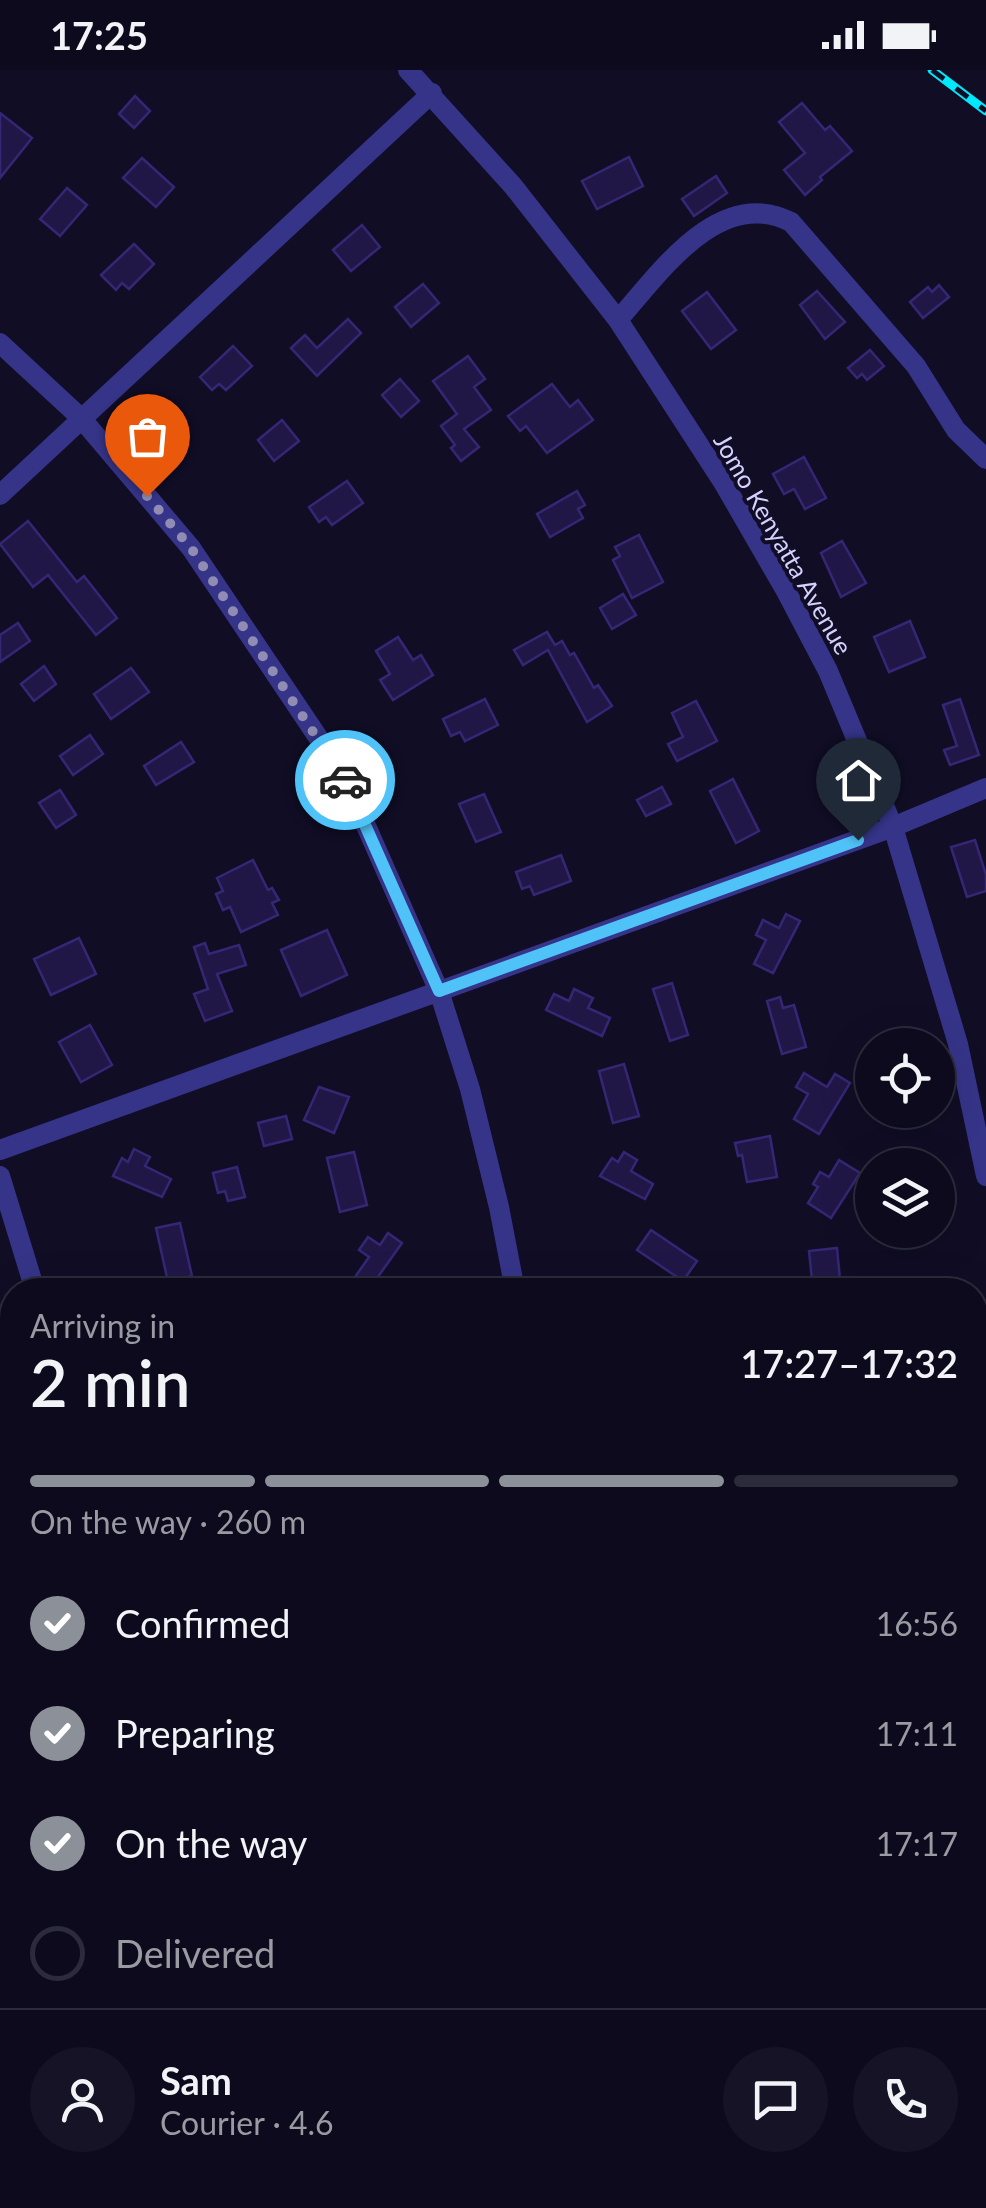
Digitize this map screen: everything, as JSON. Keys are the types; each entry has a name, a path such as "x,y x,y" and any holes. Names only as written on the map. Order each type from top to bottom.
{"street":[{"name":"Jomo Kenyatta Avenue","path":"408,70 513,186 618,320 723,482 828,671 892,827 958,1044 986,1176"},
{"path":"0,496 432,93"},
{"path":"618,320 684,246 711,226 759,212 778,215 791,222 916,366 956,430 986,459"},
{"path":"0,343 81,418 191,548 344,776 439,991 470,1089 513,1278"},
{"path":"0,1150 892,827 986,788"},
{"path":"0,1176 30,1278"}],"building":[{"path":"135,96 150,111 134,128 119,114"},
{"path":"802,103 825,130 830,126 852,151 805,195 784,170 805,153 779,122"},
{"path":"0,113 32,138 0,178"},
{"path":"629,157 643,186 597,209 582,181"},
{"path":"142,158 174,187 156,207 123,178"},
{"path":"716,176 727,193 694,216 682,199"},
{"path":"67,188 87,205 60,236 40,219"},
{"path":"362,225 380,247 351,271 333,250"},
{"path":"134,244 154,264 129,289 122,283 116,290 101,275"},
{"path":"423,284 439,303 411,327 395,307"},
{"path":"939,285 949,297 923,318 910,302 928,287 932,292"},
{"path":"817,291 845,322 825,339 800,305"},
{"path":"707,292 736,330 711,349 682,311"},
{"path":"348,319 361,333 317,376 291,348 305,335 317,348"},
{"path":"233,346 252,366 226,390 219,384 212,390 200,377"},
{"path":"870,350 884,366 867,380 862,374 857,378 848,368"},
{"path":"468,356 485,379 474,387 491,410 464,429 479,447 461,461 441,426 457,414 433,381"},
{"path":"400,379 419,401 401,417 382,395"},
{"path":"552,384 570,407 578,400 593,420 547,453 526,426 520,431 508,416"},
{"path":"282,420 299,441 274,461 258,440"},
{"path":"804,457 826,498 805,509 794,489 784,494 773,474"},
{"path":"347,481 363,503 332,525 326,517 319,522 309,507"},
{"path":"577,491 585,505 578,509 583,518 550,537 537,514"},
{"path":"28,521 77,582 84,576 117,618 96,635 48,575 33,587 0,544"},
{"path":"639,535 663,582 632,598 613,560 620,556 615,547"},
{"path":"842,541 866,583 841,597 821,553"},
{"path":"623,594 636,615 612,629 600,608"},
{"path":"910,621 925,657 889,672 874,637"},
{"path":"18,623 30,641 0,662 0,635"},
{"path":"547,632 555,645 562,641 570,655 574,653 594,688 598,685 612,706 587,722 548,650 523,665 514,650"},
{"path":"398,637 413,660 421,655 433,675 393,700 380,680 390,674 376,651"},
{"path":"44,666 56,684 34,701 21,684"},
{"path":"131,668 149,692 111,719 94,694"},
{"path":"485,699 498,725 465,741 460,732 451,736 443,719"},
{"path":"960,699 979,755 950,765 944,750 957,746 943,705"},
{"path":"696,701 717,741 677,761 668,744 683,737 672,713"},
{"path":"90,735 103,754 73,775 60,756"},
{"path":"181,742 194,762 156,785 144,766"},
{"path":"733,779 759,831 736,843 710,791"},
{"path":"662,787 671,804 646,816 637,800"},
{"path":"60,790 76,815 56,828 39,803"},
{"path":"484,794 501,832 476,842 459,804"},
{"path":"975,840 986,875 986,891 967,897 951,847"},
{"path":"561,855 571,881 534,895 530,886 522,889 516,872"},
{"path":"253,860 268,890 272,888 279,900 272,903 278,915 241,932 230,907 223,910 216,894 223,891 217,878"},
{"path":"786,914 800,921 773,973 754,964 766,940 756,935 763,920 779,928"},
{"path":"327,930 347,975 301,996 281,950"},
{"path":"79,938 96,974 51,995 34,959"},
{"path":"205,943 209,954 239,945 246,965 217,974 232,1011 205,1021 194,994 208,989 194,947"},
{"path":"672,983 688,1035 670,1041 653,989"},
{"path":"574,989 593,998 588,1008 610,1018 602,1036 546,1010 554,994 569,1001"},
{"path":"780,997 783,1008 794,1005 806,1047 782,1054 767,1001"},
{"path":"90,1025 112,1065 81,1082 59,1042"},
{"path":"624,1064 639,1116 613,1123 599,1071"},
{"path":"804,1073 827,1087 835,1074 850,1083 819,1134 794,1119 808,1094 796,1087"},
{"path":"319,1087 349,1097 334,1133 304,1120"},
{"path":"286,1116 292,1139 264,1146 258,1123"},
{"path":"770,1136 777,1177 747,1182 742,1155 738,1156 735,1143"},
{"path":"134,1149 150,1157 145,1166 171,1179 162,1197 113,1176 122,1158 128,1162"},
{"path":"354,1152 367,1205 340,1212 327,1158"},
{"path":"624,1152 637,1160 631,1171 653,1184 645,1199 600,1176 612,1158 618,1162"},
{"path":"839,1160 855,1170 855,1181 831,1218 808,1203 818,1187 813,1184 820,1172 829,1177"},
{"path":"237,1167 245,1197 228,1201 225,1191 218,1193 213,1173"},
{"path":"180,1223 192,1276 167,1278 156,1228"},
{"path":"651,1230 697,1261 685,1278 679,1278 637,1250"},
{"path":"388,1233 402,1243 377,1278 355,1277 369,1257 359,1250 368,1237 380,1245"},
{"path":"837,1248 840,1278 812,1278 809,1251"}],"railway":[{"path":"932,70 986,111"}],"way so far":[{"path":"147,496 191,548 345,780"}],"route":[{"path":"345,780 439,991 858,840"}]}
